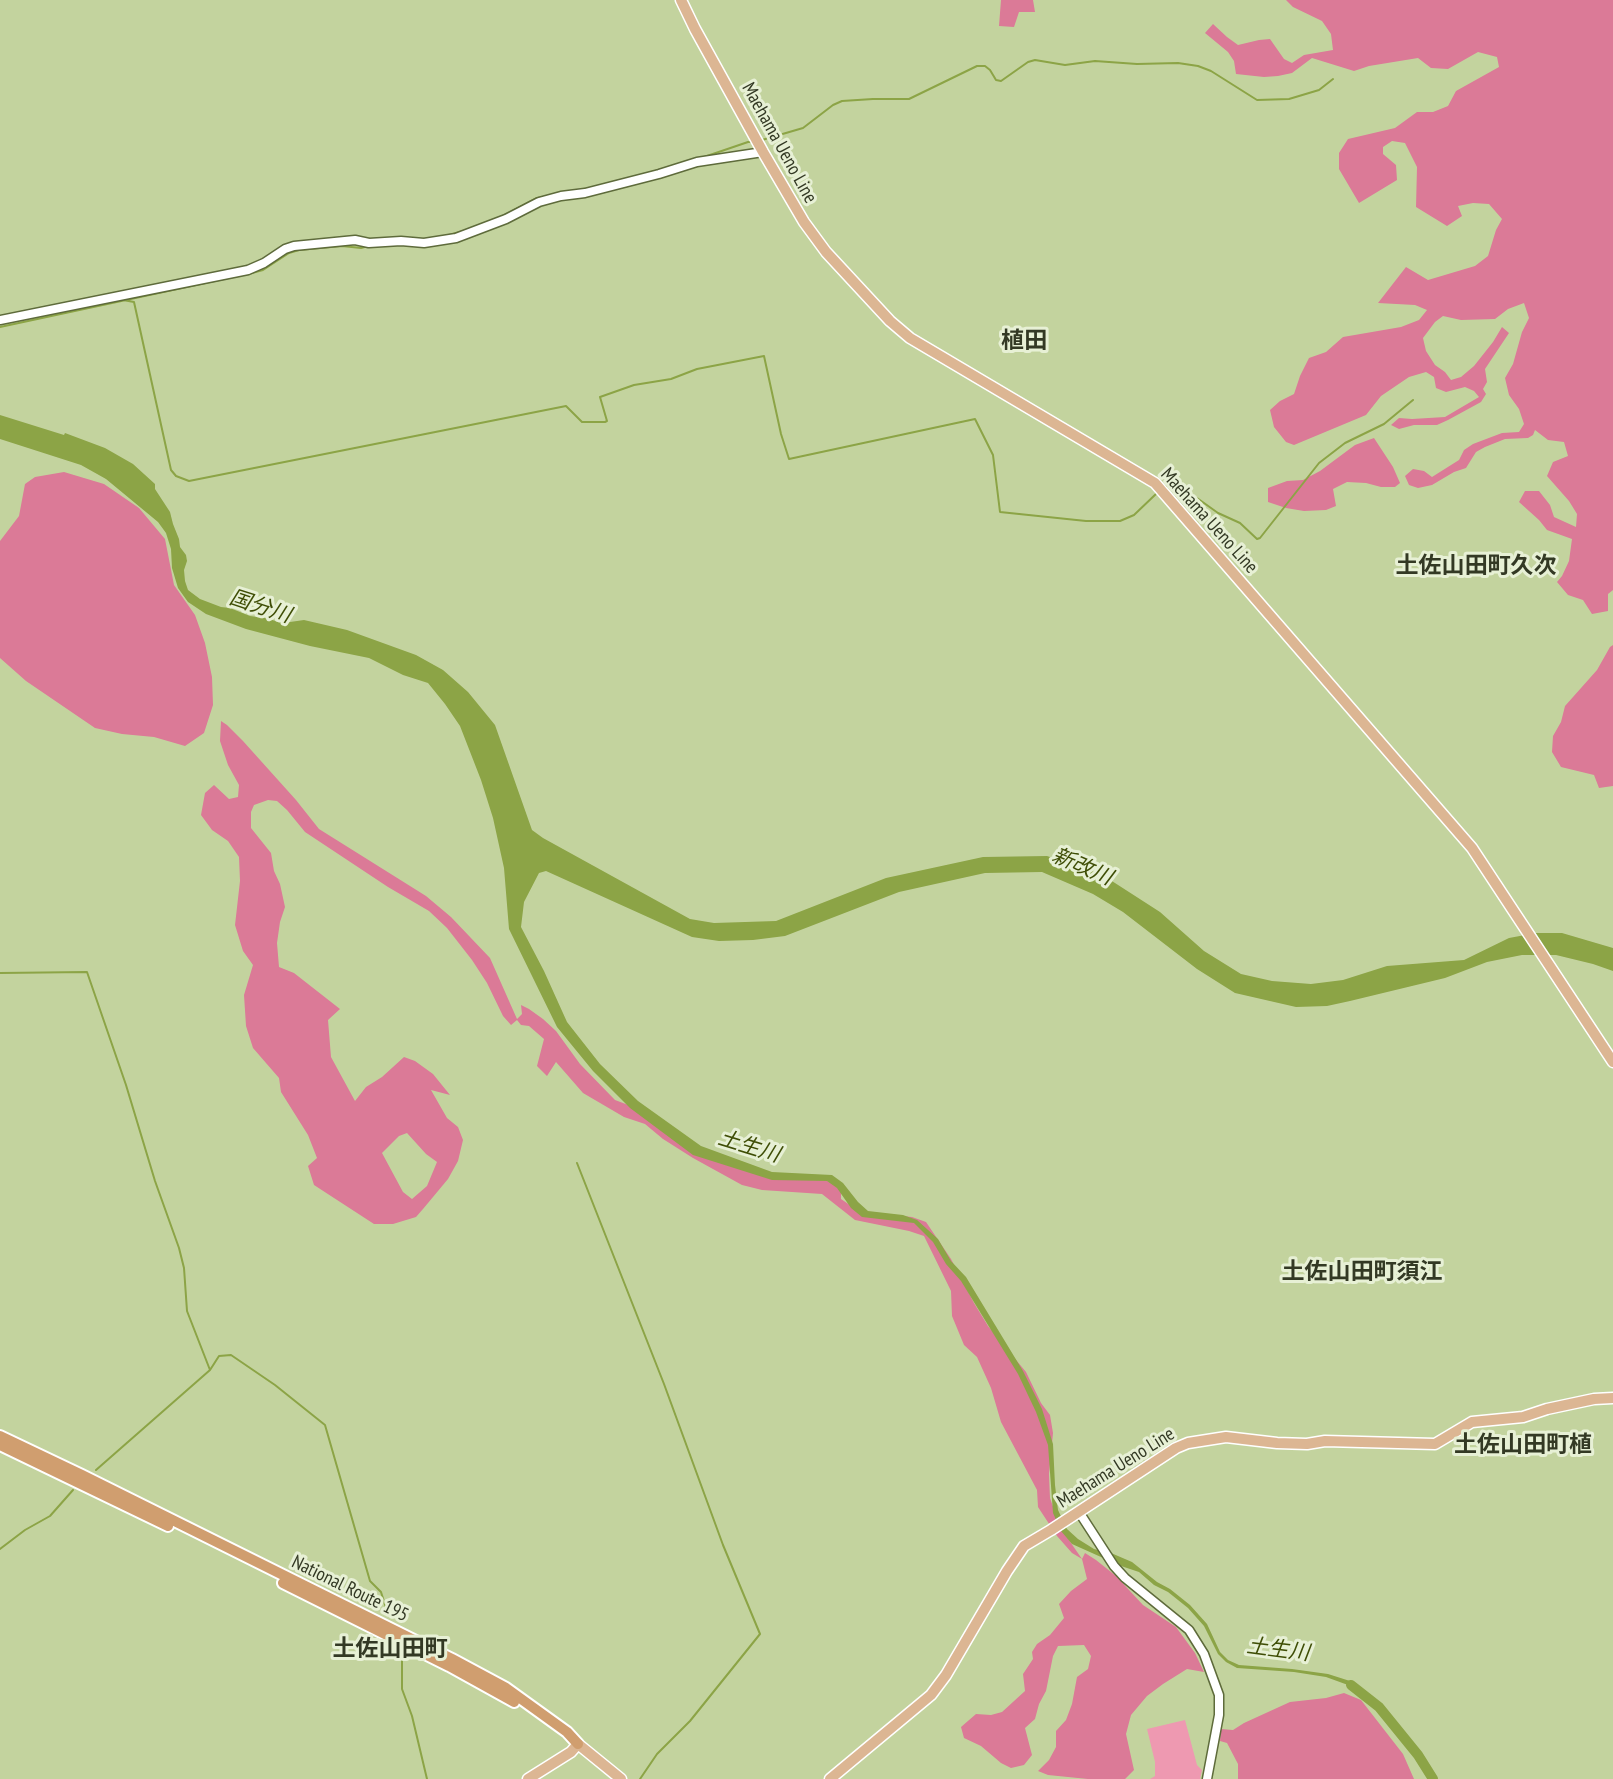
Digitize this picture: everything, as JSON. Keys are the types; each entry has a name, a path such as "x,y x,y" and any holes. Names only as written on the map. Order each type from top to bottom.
{"highway":[{"name":"National Route 195","path":"0,1436 484,1676 506,1688 567,1732 578,1744"},
{"name":"National Route 195","path":"0,1445 449,1666 502,1695 578,1744"}],"main road":[{"name":"Maehama Ueno Line","path":"681,0 763,152 813,236 862,293 910,338 1155,483 1472,848 1613,1062"},
{"name":"Maehama Ueno Line","path":"832,1778 931,1695 946,1675 1024,1546 1176,1448 1188,1443 1226,1437 1277,1443 1307,1444 1325,1441 1435,1444 1472,1422 1523,1416 1613,1398"},
{"path":"528,1779 571,1752 578,1744 621,1779"}],"street":[{"path":"0,320 248,270 295,246 355,240 369,243 424,243 456,237 506,219 538,202 585,193 696,162 763,152"},
{"path":"1079,1512 1114,1566 1189,1630 1204,1654 1219,1695 1219,1715 1207,1779"}],"shaded area":[{"path":"1001,0 1033,0 1035,12 1019,12 1014,27 999,26"},
{"path":"1286,0 1613,0 1613,590 1608,594 1608,611 1592,614 1583,600 1568,595 1557,582 1569,561 1572,539 1547,530 1519,502 1525,491 1539,491 1550,505 1554,517 1576,527 1577,514 1547,476 1553,462 1568,456 1564,442 1548,440 1535,430 1528,438 1505,439 1485,447 1476,452 1466,468 1432,485 1418,488 1409,485 1405,476 1413,469 1424,471 1432,477 1459,460 1464,450 1473,444 1502,433 1519,432 1524,424 1519,409 1509,395 1505,378 1513,364 1529,318 1524,303 1508,309 1495,319 1461,320 1443,316 1423,338 1426,351 1435,365 1451,380 1461,377 1474,366 1502,327 1509,333 1485,369 1487,382 1483,389 1486,394 1481,402 1448,420 1437,425 1414,425 1399,429 1391,425 1399,418 1445,417 1479,397 1465,387 1446,392 1436,388 1434,377 1426,372 1409,377 1381,396 1366,415 1294,445 1286,442 1274,427 1270,410 1294,394 1309,358 1326,352 1343,337 1401,327 1419,320 1427,310 1415,305 1378,303 1406,267 1428,280 1475,266 1488,256 1502,219 1489,204 1473,203 1458,206 1462,216 1447,226 1416,207 1417,167 1405,143 1392,141 1383,147 1383,154 1396,165 1397,180 1359,203 1339,169 1339,153 1348,139 1395,128 1417,112 1433,112 1448,106 1456,91 1499,67 1497,57 1478,52 1448,69 1431,68 1418,58 1354,71 1312,58 1292,73 1278,76 1236,74 1234,61 1228,52 1205,33 1213,24 1238,45 1270,39 1284,59 1292,63 1304,55 1333,50 1331,34 1322,21 1293,7"},
{"path":"0,415 64,435 65,433 105,448 133,464 155,484 155,489 170,512 180,547 186,555 184,570 188,590 200,599 250,616 283,623 304,620 347,630 416,655 443,670 468,692 495,725 532,830 690,919 714,923 776,921 886,878 983,857 1047,856 1101,874 1160,912 1204,951 1241,974 1272,981 1311,984 1343,980 1387,966 1464,960 1509,938 1536,933 1562,933 1613,948 1613,971 1556,955 1522,955 1487,962 1445,978 1350,1001 1327,1006 1296,1007 1235,993 1197,969 1123,912 1093,894 1042,872 985,873 899,892 785,936 753,940 719,941 692,937 546,871 539,873 524,902 521,927 567,1022 600,1064 638,1101 701,1146 772,1172 832,1175 843,1183 868,1211 903,1215 917,1220 938,1239 951,1261 966,1277 1023,1371 1042,1409 1053,1444 1058,1510 1067,1529 1094,1549 1132,1562 1190,1605 1207,1624 1220,1652 1228,1660 1239,1665 1328,1674 1350,1681 1363,1690 1360,1694 1348,1685 1326,1677 1237,1668 1218,1654 1204,1626 1188,1608 1168,1592 1154,1585 1139,1572 1072,1544 1061,1531 1053,1513 1048,1445 1018,1374 961,1281 946,1264 933,1242 914,1223 862,1217 851,1208 837,1188 827,1181 772,1180 693,1155 630,1108 593,1071 557,1027 509,929 504,868 481,780 460,726 428,683 403,675 369,658 246,629 206,614 188,602 178,588 172,568 171,549 166,533 158,522 106,479 81,465 0,439"},
{"path":"1374,438 1400,483 1395,487 1347,482 1333,489 1336,506 1326,510 1304,511 1268,502 1268,488 1287,481 1303,480 1355,445"},
{"path":"64,472 104,484 139,508 165,539 174,585 195,615 205,643 212,677 213,705 204,733 185,746 154,737 95,728 26,681 0,658 0,541 19,516 25,484 35,477"},
{"path":"1613,645 1613,786 1599,788 1594,775 1561,767 1552,752 1553,736 1561,722 1565,706 1597,670"},
{"path":"221,721 243,741 319,829 426,896 451,917 490,958 517,1019 522,1014 521,1005 543,1019 556,1031 580,1064 615,1100 639,1109 694,1150 740,1169 824,1179 841,1188 841,1199 860,1212 912,1217 926,1222 951,1259 988,1326 1026,1372 1050,1415 1053,1433 1049,1474 1050,1498 1058,1521 1082,1559 1072,1553 1057,1536 1038,1507 1037,1490 1001,1422 991,1388 977,1357 964,1345 952,1316 951,1291 924,1236 855,1220 822,1194 762,1190 742,1185 693,1158 645,1124 624,1117 583,1093 556,1062 547,1076 537,1066 544,1039 529,1026 521,1025 517,1020 511,1025 503,1016 487,983 447,928 429,911 305,832 277,801 268,800 254,805 251,828 271,853 285,907 277,943 279,967 294,973 340,1009 328,1020 331,1057 355,1101 366,1087 404,1057 415,1061 433,1074 450,1095 431,1090 447,1118 458,1127 463,1140 458,1161 448,1179 423,1209 416,1217 393,1224 374,1224 314,1185 308,1166 317,1158 308,1135 281,1092 279,1078 253,1048 246,1026 244,995 253,965 243,951 235,925 240,881 239,857 228,841 212,830 201,815 205,793 214,785 229,799 238,797 239,785 228,765 220,741","holes":["407,1133 437,1162 427,1186 412,1199 403,1192 382,1153 399,1136"]},
{"path":"1085,1553 1116,1576 1143,1605 1176,1627 1195,1653 1204,1672 1187,1669 1147,1696 1131,1715 1126,1734 1134,1770 1125,1779 1048,1775 1038,1771 1049,1760 1056,1747 1056,1731 1066,1720 1077,1677 1088,1669 1091,1656 1084,1645 1058,1646 1035,1719 1025,1728 1032,1755 1024,1765 1011,1768 981,1746 964,1738 961,1727 976,1714 991,1715 1002,1712 1025,1691 1023,1674 1033,1659 1032,1652 1064,1618 1059,1604 1087,1579 1082,1559"},
{"path":"1344,1693 1361,1700 1403,1754 1414,1779 1238,1779 1238,1764 1227,1743 1220,1741 1221,1729 1233,1730 1290,1702"},
{"path":"1185,1720 1197,1765 1202,1770 1200,1779 1150,1779 1155,1776 1155,1762 1147,1729"}],"waterway":[{"path":"762,140 803,128 842,101 909,99 977,66 985,66 996,80 1001,81 1035,60 1065,65 1095,61 1178,63 1211,71 1257,100 1289,99 1319,90 1333,79"},
{"path":"701,158 753,142"},
{"path":"648,173 662,169"},
{"path":"501,217 543,197"},
{"path":"449,235 463,231"},
{"path":"0,327 252,273 263,270 289,253 299,250 368,246"},
{"path":"123,300 134,302 171,470 176,476 189,481 566,406 582,422 605,422 607,421 600,397 634,385 671,379 697,369 764,356 789,459 975,419 993,455 1000,512 1086,521 1120,521 1134,515 1157,493"},
{"path":"1163,487 1173,484 1183,488 1218,513 1240,523 1257,539 1260,538 1319,463 1345,443 1384,424 1413,400"},
{"path":"0,973 87,972 179,1248 184,1268 187,1311 210,1370"},
{"path":"577,1163 664,1384 723,1545 760,1634 690,1721 657,1754 640,1779"},
{"path":"96,1470 210,1370 219,1356 231,1355 275,1385 325,1425 370,1581 381,1592 387,1611 395,1615"},
{"path":"0,1549 50,1516 73,1490"},
{"path":"402,1659 402,1689 412,1716 427,1779"},
{"name":"土生川","path":"1351,1685 1379,1707 1418,1755 1433,1779"}],"district":[{"name":"植田","path":"1024,341"},
{"name":"土佐山田町久次","path":"1476,566"},
{"name":"土佐山田町須江","path":"1362,1272"},
{"name":"土佐山田町植","path":"1523,1445"},
{"name":"土佐山田町","path":"390,1649"}],"water label":[{"name":"国分川","path":"260,607"},
{"name":"新改川","path":"1082,867"}]}
